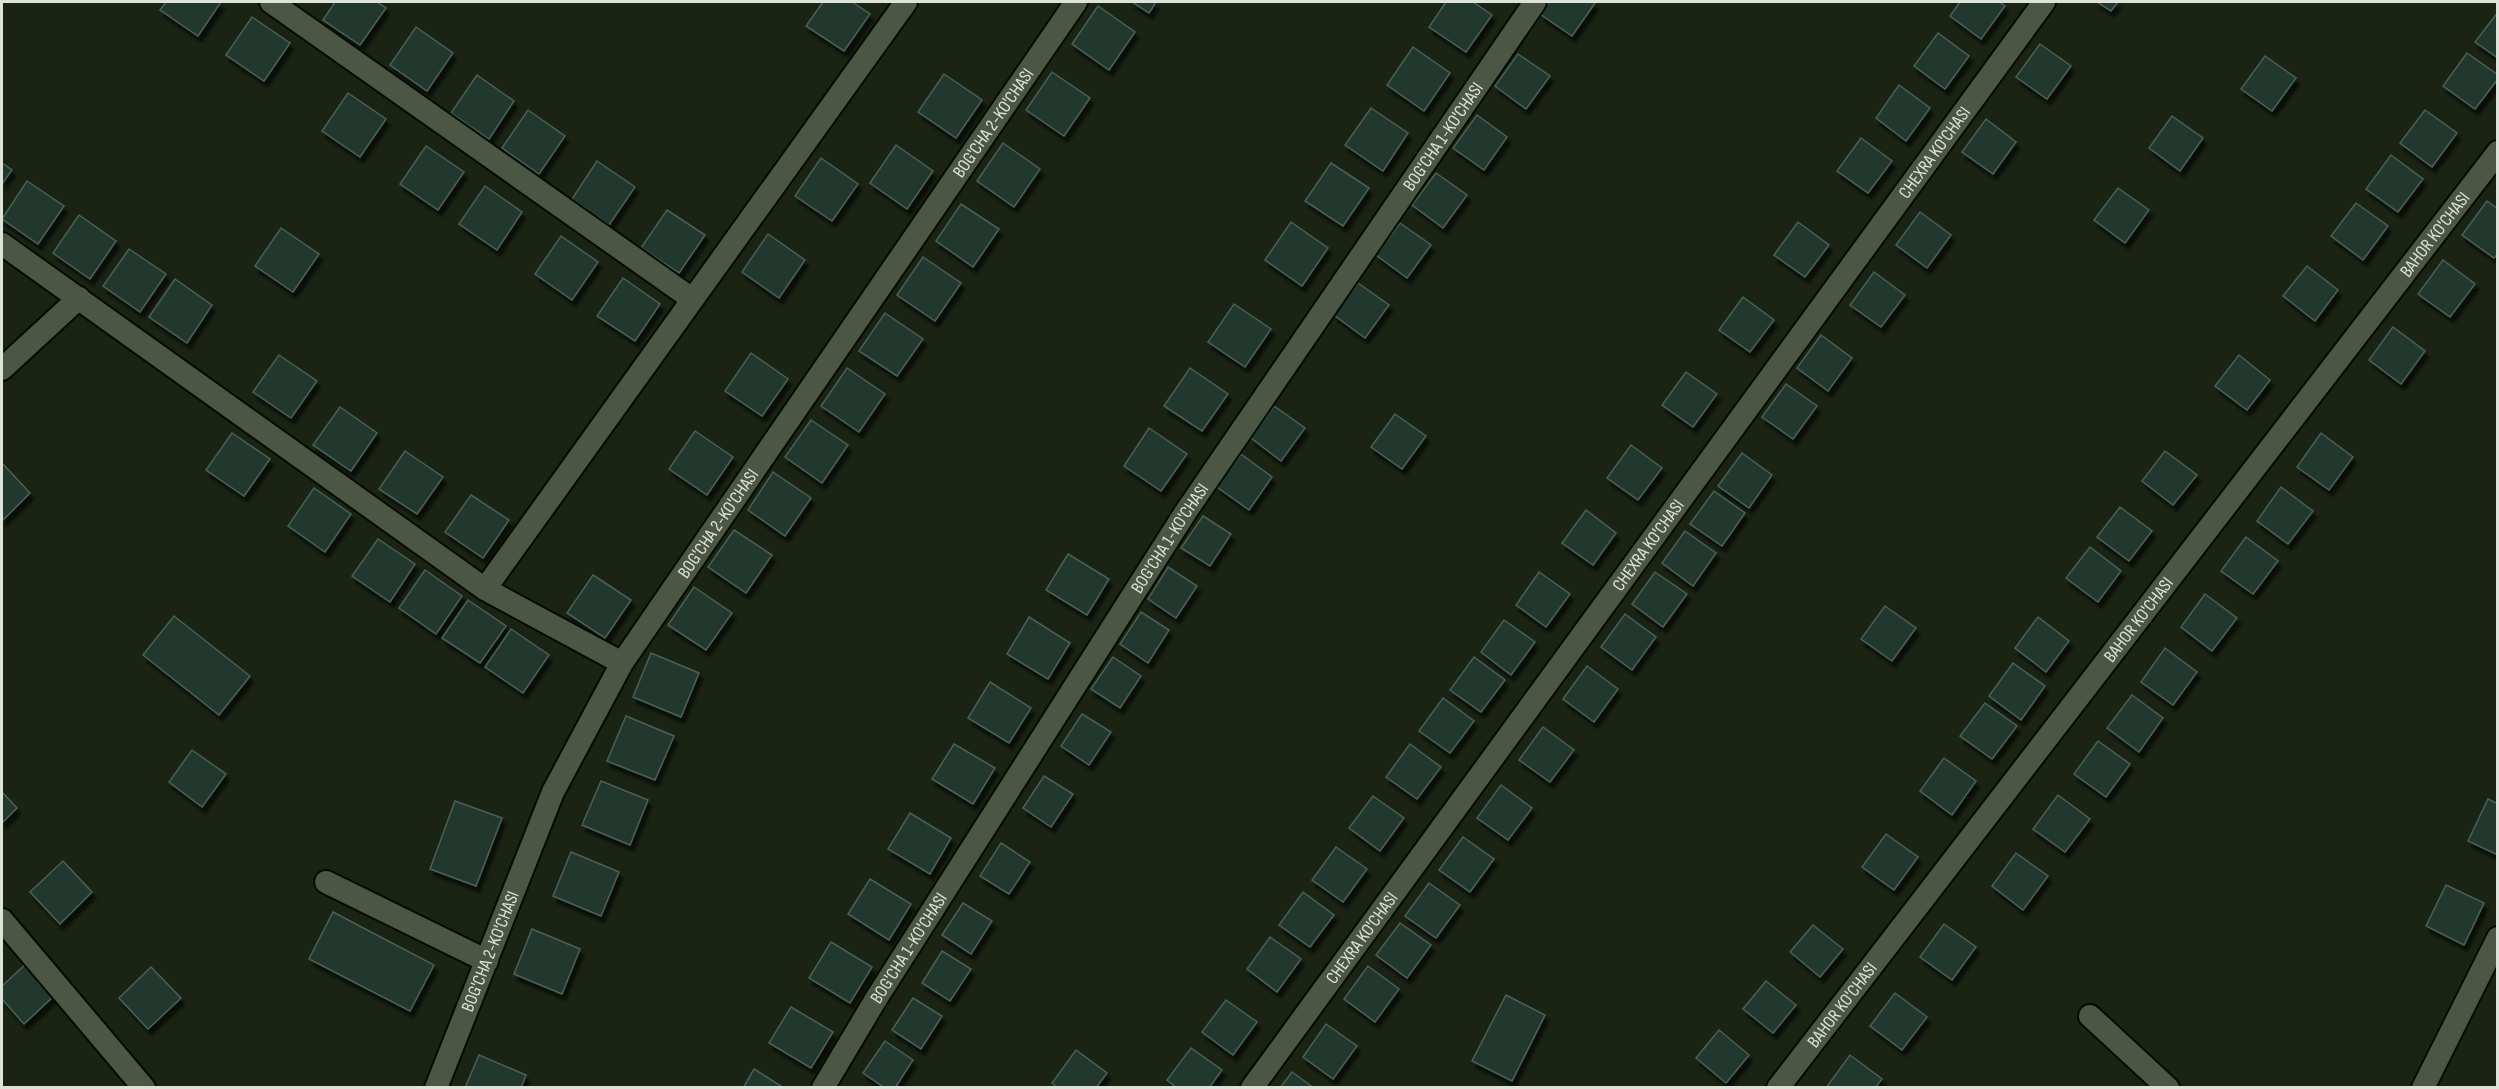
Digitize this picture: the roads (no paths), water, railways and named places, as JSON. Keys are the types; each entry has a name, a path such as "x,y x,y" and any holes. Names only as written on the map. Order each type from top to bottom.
{"street":[{"path":"271,2 692,299"},
{"name":"BOG'CHA 2-KO'CHASI","path":"436,1088 553,792 622,663 1076,2"},
{"name":"BOG'CHA 1-KO'CHASI","path":"823,1088 876,999 1185,513 1535,2"},
{"name":"CHEXRA KO'CHASI","path":"1252,1088 2044,2"},
{"path":"485,589 692,299 896,5"},
{"name":"BAHOR KO'CHASI","path":"1778,1088 2498,152"},
{"path":"2,244 485,589 622,663"},
{"path":"2,369 79,298"},
{"path":"326,882 487,961"},
{"path":"2,920 144,1088"},
{"path":"2423,1088 2498,938"},
{"path":"2090,1016 2168,1088"}]}
